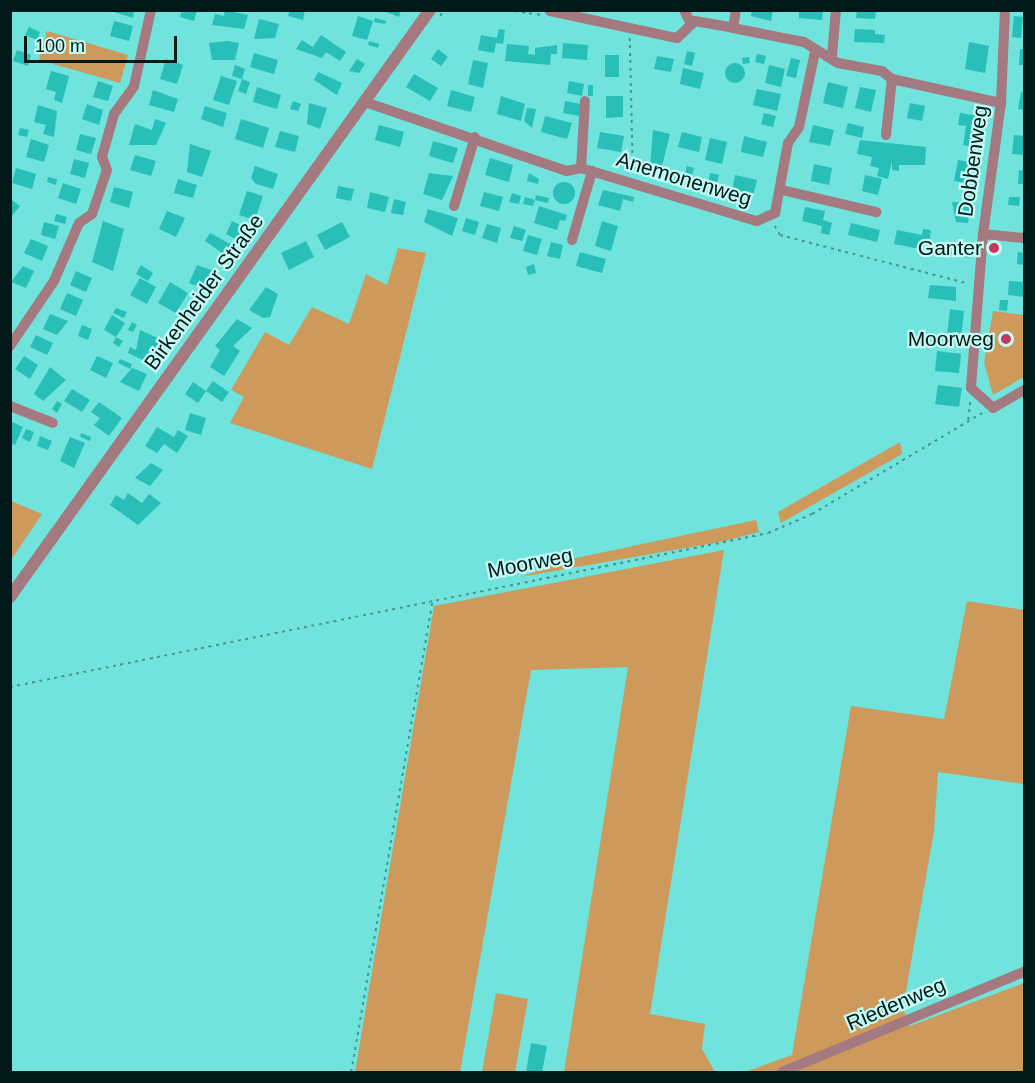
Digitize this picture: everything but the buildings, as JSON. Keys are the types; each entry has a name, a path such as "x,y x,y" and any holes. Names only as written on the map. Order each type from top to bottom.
{"street":[{"path":"10,346 54,281 79,224 92,214 107,170 102,157 114,114 134,86 151,10"},
{"name":"Birkenheider Straße","path":"10,597 430,10"},
{"path":"684,10 691,24"},
{"path":"733,28 736,10"},
{"path":"832,56 836,10"},
{"name":"Dobbenweg","path":"971,388 983,234 1001,103 1005,10"},
{"path":"550,11 677,38 691,24"},
{"path":"691,24 733,28 804,42 815,52 832,56 838,63 882,71 892,79 1001,103"},
{"name":"Anemonenweg","path":"365,102 475,136 567,171 587,170 757,221 770,217 782,190 788,143 799,128 815,52"},
{"path":"886,135 892,79"},
{"name":"Anemonenweg","path":"572,240 587,170 585,101"},
{"path":"454,206 475,136"},
{"name":"Anemonenweg","path":"782,190 876,212"},
{"path":"983,234 1024,238"},
{"path":"971,388 993,408 1024,390"},
{"path":"10,406 53,423"},
{"name":"Riedenweg","path":"782,1072 1024,972"}],"path":[{"path":"507,10 541,15 550,11"},
{"path":"629,27 633,184"},
{"path":"770,217 780,235 979,286"},
{"path":"968,421 971,388"},
{"name":"Moorweg","path":"10,687 768,533 812,514 993,408"},
{"path":"351,1072 432,601"}],"shaded area":[{"path":"47,31 128,55 120,83 39,60"},
{"path":"398,248 426,253 372,469 230,423 244,397 231,390 265,332 289,345 312,307 349,324 366,274 387,285"},
{"name":"Moorweg","path":"993,311 1024,315 1024,377 993,395 984,363"},
{"path":"900,442 902,454 781,523 778,512"},
{"path":"11,501 42,514 11,560"},
{"path":"756,520 759,532 720,542 520,577 571,559"},
{"path":"724,550 650,1014 705,1024 702,1049 715,1072 564,1072 628,667 531,670 460,1072 355,1072 434,606"},
{"path":"967,601 1024,610 1024,784 938,772 934,831 903,1008 910,1026 1024,983 1024,1072 745,1072 792,1055 851,706 944,719"},
{"path":"496,993 528,999 515,1072 482,1072"}],"place":[{"name":"Ganter","path":"994,248"},
{"name":"Moorweg","path":"1006,339"}]}
